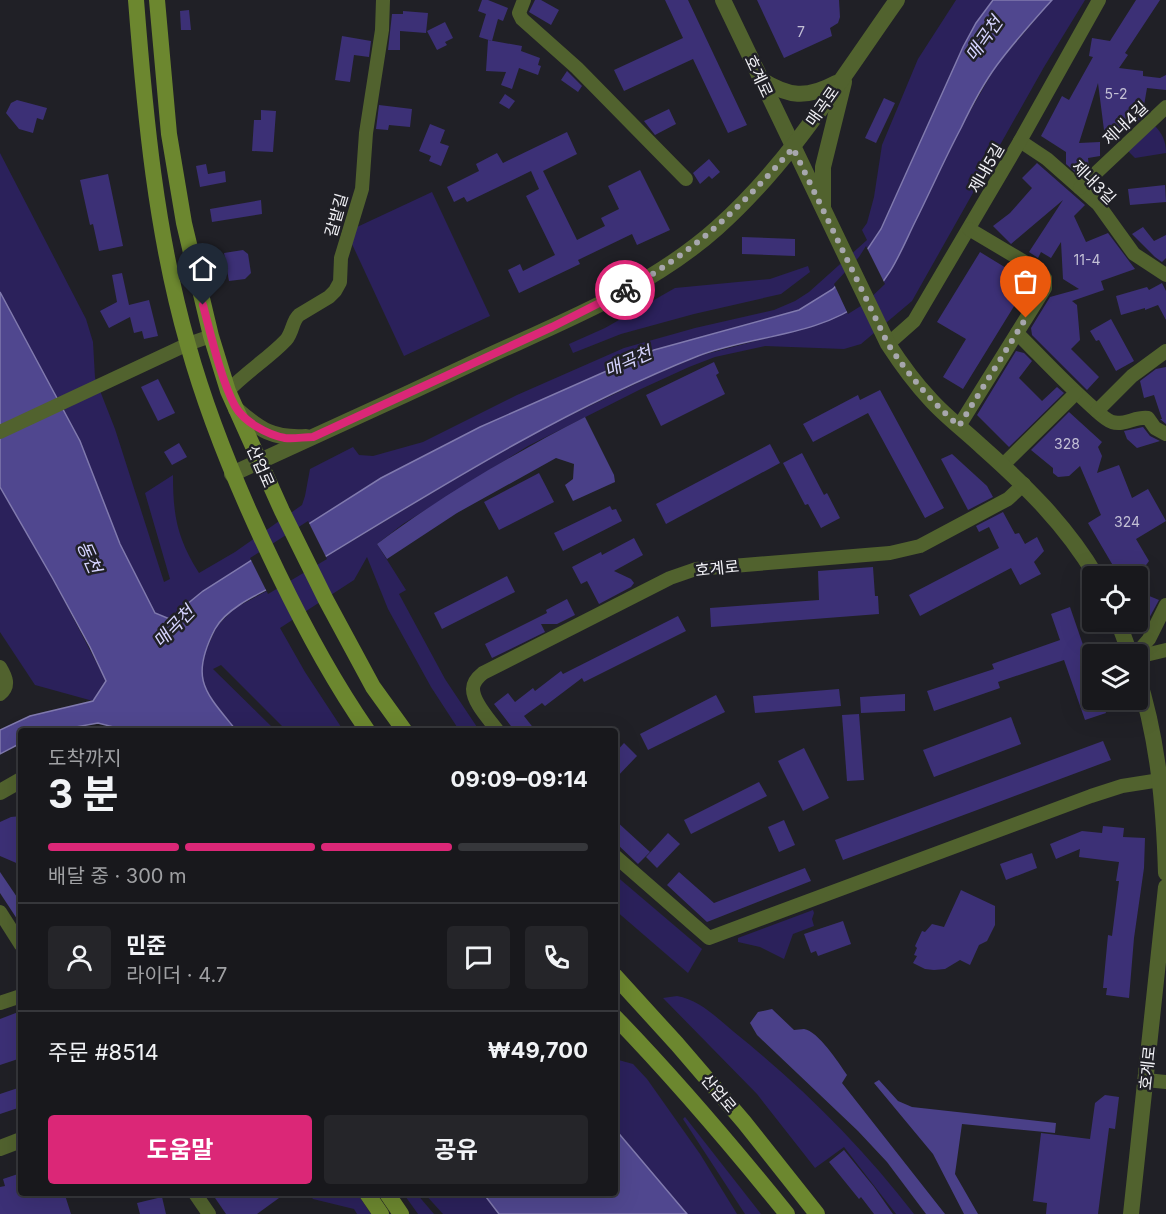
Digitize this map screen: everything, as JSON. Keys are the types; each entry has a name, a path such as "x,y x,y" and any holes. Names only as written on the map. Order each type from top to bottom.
{"main road":[{"name":"산업로","path":"136,0 148,136 162,226 188,344 205,399 232,474 300,618 347,702 366,728"},
{"name":"산업로","path":"158,0 169,134 184,223 211,336 228,391 259,462 326,600 373,687 403,728"},
{"name":"산업로","path":"618,981 729,1105 817,1214"},
{"name":"산업로","path":"618,1020 726,1139 787,1214"},
{"path":"369,1196 381,1214"},
{"path":"389,1196 401,1214"}],"street":[{"name":"갈밭길","path":"228,391 287,339 299,315 329,297 340,282 341,258 362,189 366,133 382,30 383,0"},
{"path":"524,0 519,13 522,19 578,68 686,179"},
{"name":"호계로","path":"723,0 888,344"},
{"name":"매곡로","path":"232,474 552,327 647,278 693,247 718,227 757,189 793,148 897,0"},
{"name":"제내5길","path":"888,344 914,321 969,230 1099,0"},
{"path":"760,79 778,91 800,95 818,92 844,76"},
{"path":"823,211 823,167 844,76"},
{"name":"제내4길","path":"1080,188 1166,107"},
{"name":"제내3길","path":"1020,141 1047,159 1098,204 1134,254 1166,275"},
{"path":"959,426 1044,288 1045,278 1038,270 969,230"},
{"path":"1017,333 1076,393 1113,423 1142,417 1148,418 1155,428 1166,434"},
{"path":"0,432 188,344 211,336"},
{"path":"888,344 908,374 931,401 1024,484 1073,540 1090,566"},
{"path":"1097,411 1132,376 1166,351"},
{"path":"1002,465 1076,393"},
{"path":"236,409 255,425 273,435 287,438 313,437"},
{"name":"호계로","path":"496,728 472,689 476,680 483,673 670,578 696,569 904,551 920,546 1008,499 1024,484"},
{"path":"1145,644 1166,605"},
{"path":"1148,654 1166,650"},
{"path":"0,667 6,679 6,688 1,694"},
{"path":"1147,710 1161,757 1160,780 1165,816 1166,873"},
{"path":"618,859 709,938 1091,796 1122,786 1160,780"},
{"path":"0,792 18,782"},
{"name":"호계로","path":"1131,1214 1166,887"},
{"path":"0,912 18,940"},
{"path":"0,1003 18,997"},
{"path":"1146,1080 1166,1082"},
{"path":"0,1148 18,1141"},
{"path":"197,1196 209,1214"}],"shaded area":[{"path":"956,0 993,0 976,23 963,47 881,229 861,259 833,289 799,310 654,350 480,427 381,478 203,591 186,605 177,622 155,613 120,544 80,441 0,292 0,153 86,319 93,342 95,378 115,429 164,582 170,579 145,493 173,475 175,515 181,537 199,573 235,552 302,505 310,469 353,447 359,455 373,456 423,442 517,395 624,348 695,328 774,310 809,292 867,240 862,230 867,223 874,197 882,145 918,59"},
{"path":"1052,0 1085,0 1044,67 912,301 861,344 844,349 765,346 715,357 689,367 528,446 403,524 377,544 406,590 399,594 445,679 478,728 458,728 431,687 388,609 367,557 354,580 280,628 305,672 342,728 284,728 221,665 213,669 273,728 234,728 208,695 201,677 202,659 217,626 235,608 291,578 521,439 654,375 702,355 816,325 889,274 961,127 996,66"},
{"path":"1154,125 1163,138 1166,153 1135,158 1126,149"},
{"path":"432,192 490,316 404,356 352,244 357,227"},
{"path":"808,266 810,272 781,294 621,334 573,353 569,344 605,328 675,288 770,279"},
{"path":"585,417 614,475 615,482 573,501 565,485 573,479 574,464 556,458 457,513 387,559 377,544 478,476"},
{"path":"0,487 53,579 106,681 93,701 35,685 0,632"},
{"path":"0,872 18,899 18,920 0,893"},
{"path":"618,878 702,949 688,973 618,913"},
{"path":"813,910 814,926 793,934 784,959 760,947 738,942 738,938"},
{"path":"677,996 693,1001 708,1010 783,1073 852,1141 914,1214 896,1214 844,1147 815,1168 757,1094 663,998"},
{"path":"772,1009 794,1030 810,1031 828,1048 847,1075 842,1083 945,1214 926,1214 887,1162 858,1131 757,1035 750,1023 758,1012"},
{"path":"618,1060 633,1064 647,1079 700,1154 737,1214 687,1214 618,1133"},
{"path":"879,1080 898,1101 912,1107 1056,1123 1055,1133 962,1124 955,1174 978,1214 964,1214 933,1154 874,1083"},
{"path":"685,1117 761,1214 745,1214 683,1119"},
{"path":"310,1196 359,1196 371,1214 357,1214 354,1209 313,1199"},
{"path":"405,1196 419,1196 434,1214 418,1214"},
{"path":"427,1196 485,1196 499,1214 443,1214"}],"water":[{"path":"993,0 1052,0 1010,48 987,80 955,139 894,264 881,284 864,301 845,313 805,329 698,356 594,402 494,456 300,572 241,604 231,611 215,629 207,646 202,673 209,695 234,728 117,728 98,723 70,728 18,728 18,745 0,754 0,730 30,716 93,701 106,681 53,579 0,487 0,292 80,441 120,544 155,613 177,622 186,605 203,591 381,478 480,427 654,350 799,310 833,289 861,259 881,229 976,23"},
{"path":"618,1133 687,1214 499,1214 485,1196 618,1196"}],"pier":[{"path":"866,246 885,284 864,304 848,314 834,284"},
{"path":"308,521 327,559 268,594 250,558"}],"building":[{"path":"482,0 508,8 503,21 498,19 492,41 479,37 486,14 478,11"},
{"path":"535,0 541,0 559,10 551,25 529,12"},
{"path":"665,0 688,0 747,125 728,133 693,59 624,91 614,70 683,38"},
{"path":"757,0 839,0 840,17 838,23 830,28 832,36 784,58"},
{"path":"1136,0 1160,0 1125,53 1128,55 1119,68 1143,71 1143,76 1160,78 1166,75 1166,90 1147,88 1142,117 1138,121 1124,119 1125,127 1104,130 1098,83 1079,143 1100,142 1100,156 1088,158 1089,168 1075,172 1066,164 1066,152 1041,136 1062,96 1069,100 1093,57 1089,56 1092,38 1110,41"},
{"path":"189,10 191,30 181,30 180,11"},
{"path":"403,11 428,13 426,33 400,31 400,50 388,50 392,14 403,14"},
{"path":"445,22 453,38 445,42 447,45 437,50 427,31"},
{"path":"342,36 371,41 369,57 354,55 350,82 335,80"},
{"path":"488,40 522,46 521,51 540,58 538,65 541,66 538,75 519,68 512,89 501,85 506,72 486,71"},
{"path":"567,71 582,86 578,92 561,80"},
{"path":"505,94 515,101 509,109 499,103"},
{"path":"884,98 895,103 876,143 865,138"},
{"path":"17,100 47,108 43,120 37,118 33,133 19,129 6,113 11,103"},
{"path":"379,105 412,109 410,127 389,125 388,130 376,129"},
{"path":"669,109 676,124 655,135 644,121"},
{"path":"261,110 276,111 273,152 252,151 254,120 261,120"},
{"path":"430,124 445,130 440,143 449,146 441,166 429,161 431,156 419,151"},
{"path":"567,132 577,154 543,171 577,240 605,226 601,218 619,209 608,186 640,170 670,230 637,245 632,234 578,260 580,264 519,293 508,270 520,264 523,271 555,255 526,196 539,189 531,171 467,202 464,197 454,202 447,187 479,171 476,164 497,153 503,163"},
{"path":"709,159 720,172 712,179 709,176 700,184 693,173"},
{"path":"1037,163 1085,205 1074,216 1086,242 1108,233 1135,269 1101,281 1104,290 1072,301 1077,305 1080,340 1071,349 1099,377 1087,390 1032,335 1031,328 1050,297 1079,289 1063,279 1061,242 1051,258 1041,252 1038,258 1029,252 1063,200 1011,244 993,226 1010,213 1032,188 1022,178"},
{"path":"206,164 208,174 225,171 226,182 200,187 196,166"},
{"path":"108,174 123,246 99,251 93,224 90,225 80,180"},
{"path":"1165,185 1166,202 1130,205 1128,189"},
{"path":"261,200 262,214 212,222 210,209"},
{"path":"1143,227 1154,241 1166,235 1166,258 1162,262 1132,234"},
{"path":"742,237 795,239 795,256 742,254"},
{"path":"243,250 248,254 251,273 245,279 229,281 224,253"},
{"path":"980,252 1029,282 963,389 943,377 966,339 937,322"},
{"path":"122,273 129,305 149,300 158,336 144,339 142,331 134,333 130,317 109,328 100,311 117,302 112,275"},
{"path":"1162,283 1166,291 1166,320 1158,305 1121,315 1116,296 1147,287 1149,290"},
{"path":"1111,319 1134,361 1116,371 1099,340 1096,341 1090,331"},
{"path":"1016,351 1024,353 1032,361 1019,378 1042,401 1057,387 1064,393 1009,447 977,415"},
{"path":"714,362 719,373 716,375 725,394 661,426 646,395"},
{"path":"1166,367 1166,424 1160,419 1162,419 1154,395 1144,398 1140,381 1156,369"},
{"path":"158,379 175,413 158,421 141,387"},
{"path":"880,390 944,508 925,518 868,413 813,442 803,424 858,395 860,400"},
{"path":"1069,412 1102,442 1098,447 1102,456 1097,473 1119,465 1132,498 1148,489 1166,521 1136,539 1149,561 1145,566 1113,566 1088,523 1101,515 1080,466 1069,476 1058,477 1053,473 1053,468 1031,450"},
{"path":"1143,427 1150,436 1160,441 1137,448 1127,439 1124,431"},
{"path":"179,443 187,457 172,465 164,452"},
{"path":"770,444 780,463 666,524 656,504"},
{"path":"802,453 824,495 827,493 840,518 821,528 808,504 805,505 783,463"},
{"path":"952,454 987,486 993,497 968,510 941,459"},
{"path":"539,473 554,502 499,530 484,502"},
{"path":"610,506 612,510 616,509 622,521 563,551 554,533"},
{"path":"1003,512 1015,534 1019,533 1025,544 1037,537 1044,551 1034,562 1041,574 1020,585 1011,568 920,616 909,595 999,548 989,527 979,532 976,526"},
{"path":"634,538 643,555 614,571 631,579 634,583 631,587 599,604 587,581 581,584 572,567 601,552 602,555"},
{"path":"873,567 879,614 711,627 710,608 819,600 818,571"},
{"path":"507,576 515,592 442,629 434,613"},
{"path":"1148,596 1159,600 1148,620"},
{"path":"567,599 575,615 557,624 541,624 545,632 492,658 485,644 547,613 546,610"},
{"path":"1070,607 1083,644 1082,710 1105,710 1106,713 1085,720 1064,660 998,682 1000,688 934,711 927,691 994,669 992,664 1060,640 1051,614"},
{"path":"678,616 686,631 584,682 582,678 545,706 542,703 524,716 533,728 512,728 494,704 508,693 515,702 533,688 535,691 561,671 563,674"},
{"path":"839,689 841,706 755,713 753,696"},
{"path":"905,694 905,711 861,713 860,697"},
{"path":"716,695 725,712 648,750 640,734"},
{"path":"859,714 864,780 847,781 842,715"},
{"path":"1011,717 1021,744 934,777 923,750"},
{"path":"1103,741 1111,760 843,860 835,840"},
{"path":"624,743 637,756 618,776 618,750"},
{"path":"804,748 829,798 803,811 778,761"},
{"path":"759,782 767,796 691,834 684,820"},
{"path":"18,816 18,864 0,856 0,822"},
{"path":"784,820 795,845 779,852 768,827"},
{"path":"618,823 650,852 638,864 618,845"},
{"path":"1103,826 1124,828 1123,837 1145,838 1144,868 1134,938 1129,998 1106,995 1107,988 1103,988 1108,935 1112,936 1119,881 1116,881 1119,862 1079,857 1080,849 1056,859 1050,844 1082,831 1102,833"},
{"path":"668,833 680,844 657,868 646,857"},
{"path":"1032,853 1037,868 1006,880 1000,864"},
{"path":"805,868 811,881 707,922 667,885 679,872 714,903"},
{"path":"961,890 995,906 995,925 987,941 979,945 970,965 960,960 945,969 934,970 925,969 913,963 917,956 914,955 917,948 915,946 922,931 925,932 932,924 944,927"},
{"path":"843,921 851,944 818,956 816,951 811,953 804,934"},
{"path":"18,1012 18,1059 0,1065 0,1019"},
{"path":"18,1088 18,1108 0,1114 0,1094"},
{"path":"1105,1095 1119,1097 1115,1129 1109,1128 1098,1214 1046,1214 1047,1203 1033,1201 1041,1133 1090,1139 1095,1103"},
{"path":"844,1150 893,1214 874,1214 829,1162"},
{"path":"18,1174 18,1196 65,1196 71,1214 0,1214 0,1187 5,1186 3,1179"},
{"path":"214,1196 278,1196 279,1198 257,1214 226,1214"},
{"path":"162,1197 166,1214 140,1214 137,1203"}],"way so far":[{"path":"625,290 693,247 718,227 757,189 793,148 888,344 908,374 931,401 959,426 1026,318"}],"route":[{"path":"203,305 228,391 236,409 255,425 273,435 287,438 313,437 552,327 625,290"}],"water label":[{"name":"매곡천","path":"984,39"},
{"name":"매곡천","path":"628,362"},
{"name":"동천","path":"89,557"},
{"name":"매곡천","path":"174,627"}]}
